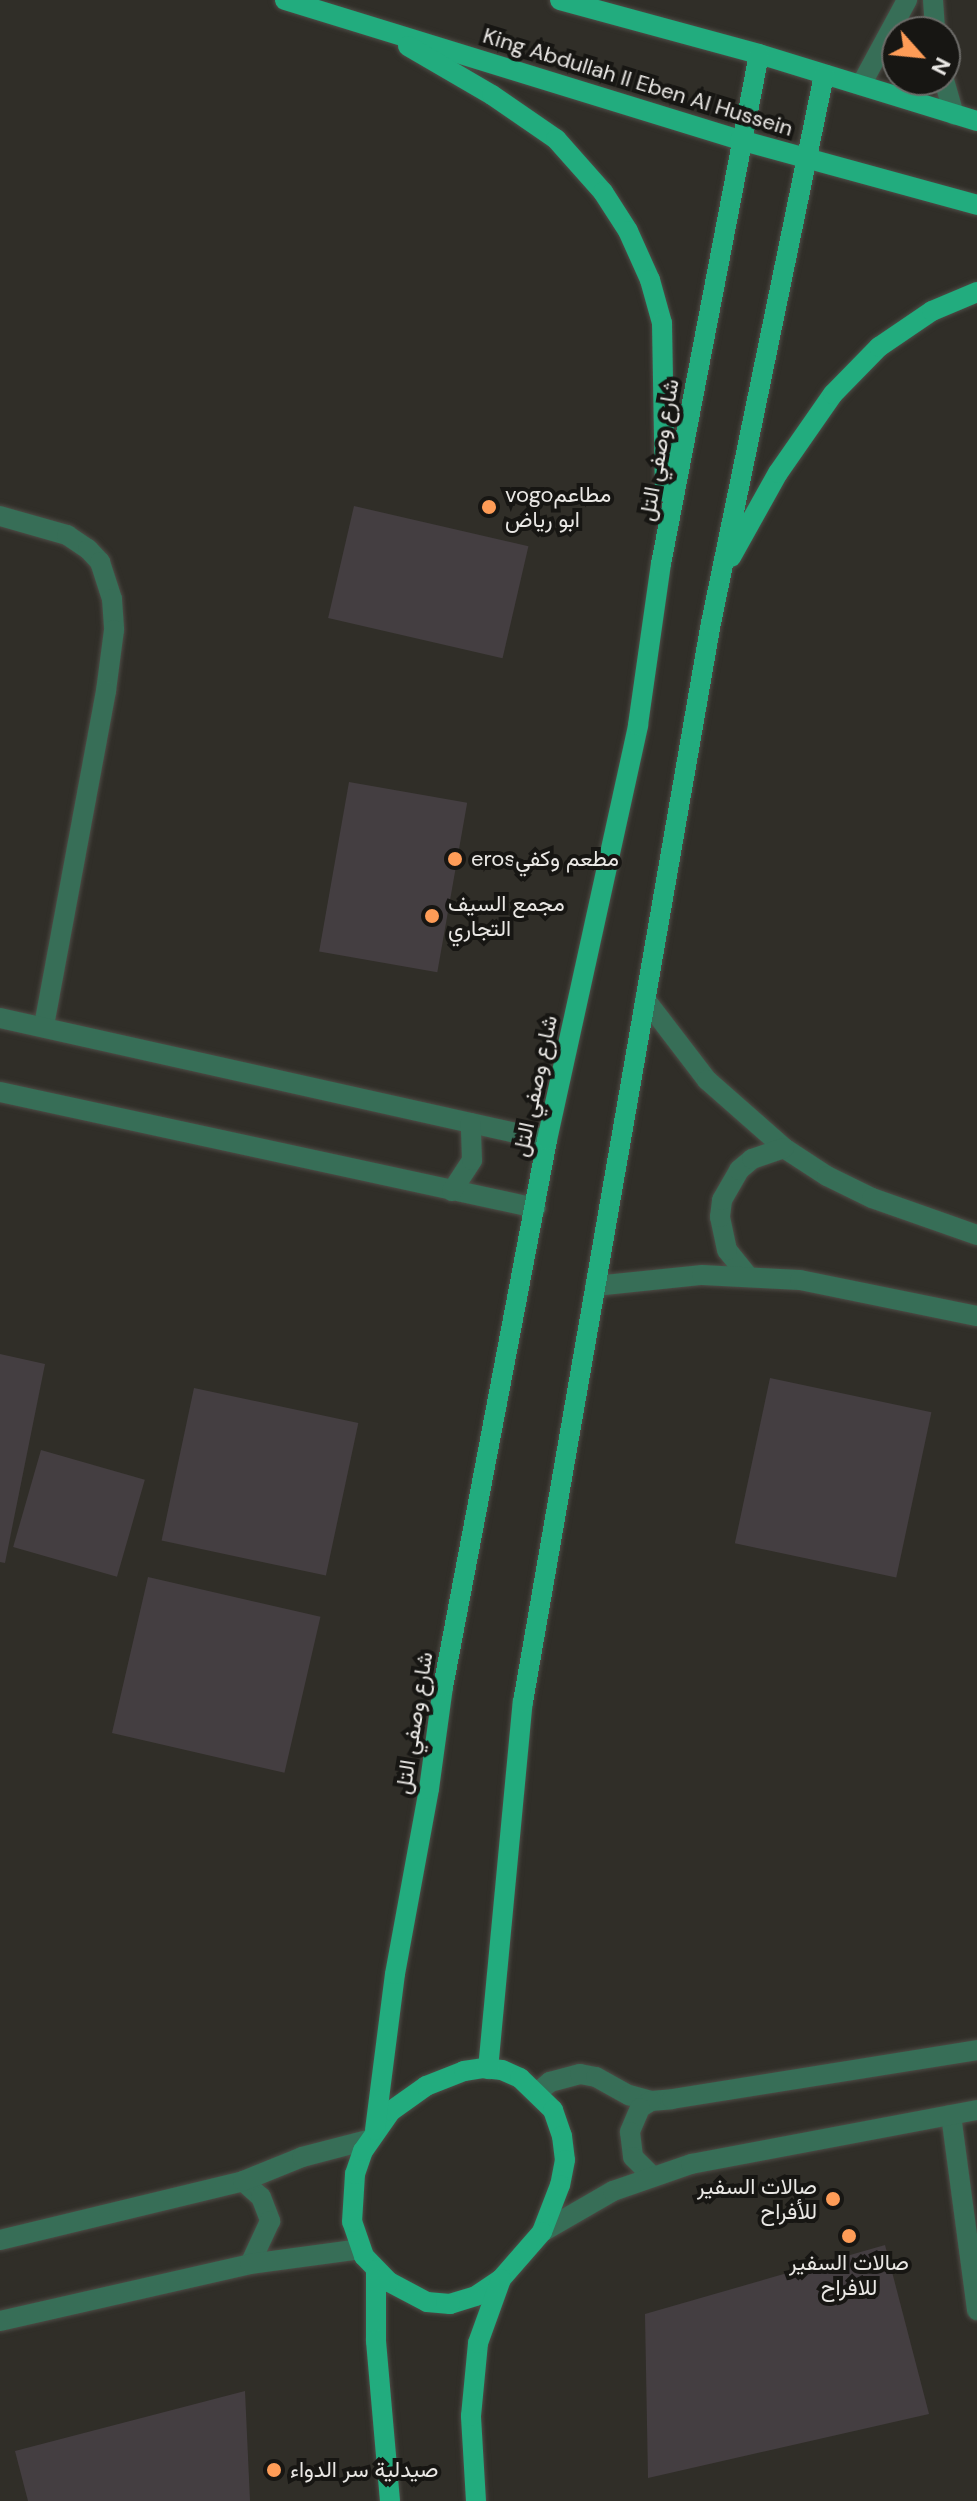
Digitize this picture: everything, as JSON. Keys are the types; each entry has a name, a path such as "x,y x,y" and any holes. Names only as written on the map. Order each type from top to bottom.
{"main road":[{"name":"King Abdullah II Eben Al Hussein","path":"285,0 740,140 977,205"},
{"path":"560,0 759,54 977,121"},
{"path":"331,12 422,52 556,139 603,192 628,231 650,280 662,323 666,438 661,564"},
{"name":"شارع وصفي التل","path":"373,2134 395,1974 429,1789 443,1687 547,1140 638,725 661,564 740,140 759,54"},
{"path":"488,2069 523,1702 720,579 809,160 824,75"},
{"path":"720,579 778,473 833,394 879,347 932,311 977,292"},
{"path":"488,2069 520,2078 538,2092 553,2110 562,2136 565,2160 560,2185 542,2232 501,2279 476,2296 450,2304 417,2298 376,2270 361,2249 352,2222 351,2197 355,2174 373,2134 391,2111 426,2086 464,2071 488,2069"},
{"path":"376,2270 376,2341 390,2501"},
{"path":"476,2501 471,2416 478,2343 501,2279"}],"street":[{"path":"861,85 907,0"},
{"path":"949,96 954,115"},
{"path":"0,516 67,535 88,549 100,562 112,599 114,630 106,691 44,1027"},
{"path":"645,999 707,1080 784,1148 872,1198 977,1235"},
{"path":"0,1018 547,1140"},
{"path":"0,1092 536,1208"},
{"path":"452,1191 472,1160 471,1123"},
{"path":"748,1276 727,1250 720,1217 722,1200 739,1170 752,1159 784,1148"},
{"path":"595,1286 702,1275 748,1276 845,1286 977,1316"},
{"path":"652,2176 633,2157 630,2132 640,2108 651,2101 977,2050"},
{"path":"538,2092 564,2076 580,2074 651,2101"},
{"path":"542,2232 613,2191 691,2164 977,2110"},
{"path":"951,2115 977,2310"},
{"path":"0,2240 243,2181 302,2157 373,2134"},
{"path":"243,2181 261,2197 270,2221 250,2264"},
{"path":"0,2321 250,2264 361,2249"}],"building":[{"path":"354,506 528,546 503,658 328,618"},
{"path":"349,782 467,803 437,972 319,951"},
{"path":"0,1354 45,1364 5,1563 0,1562"},
{"path":"770,1378 931,1412 896,1578 735,1543"},
{"path":"194,1388 358,1423 326,1576 162,1541"},
{"path":"41,1450 145,1480 117,1577 13,1547"},
{"path":"148,1577 320,1617 284,1773 112,1733"},
{"path":"885,2245 929,2414 648,2478 645,2314"},
{"path":"245,2391 250,2501 28,2501 15,2451"}],"place":[{"name":"vogoمطاعم ابو رياض","path":"489,507"},
{"name":"erosمطعم وكفي","path":"455,859"},
{"name":"مجمع السيف التجاري","path":"432,916"},
{"name":"صالات السفير للأفراح","path":"833,2199"},
{"name":"صالات السفير للافراح","path":"849,2236"},
{"name":"صيدلية سر الدواء","path":"274,2470"}]}
